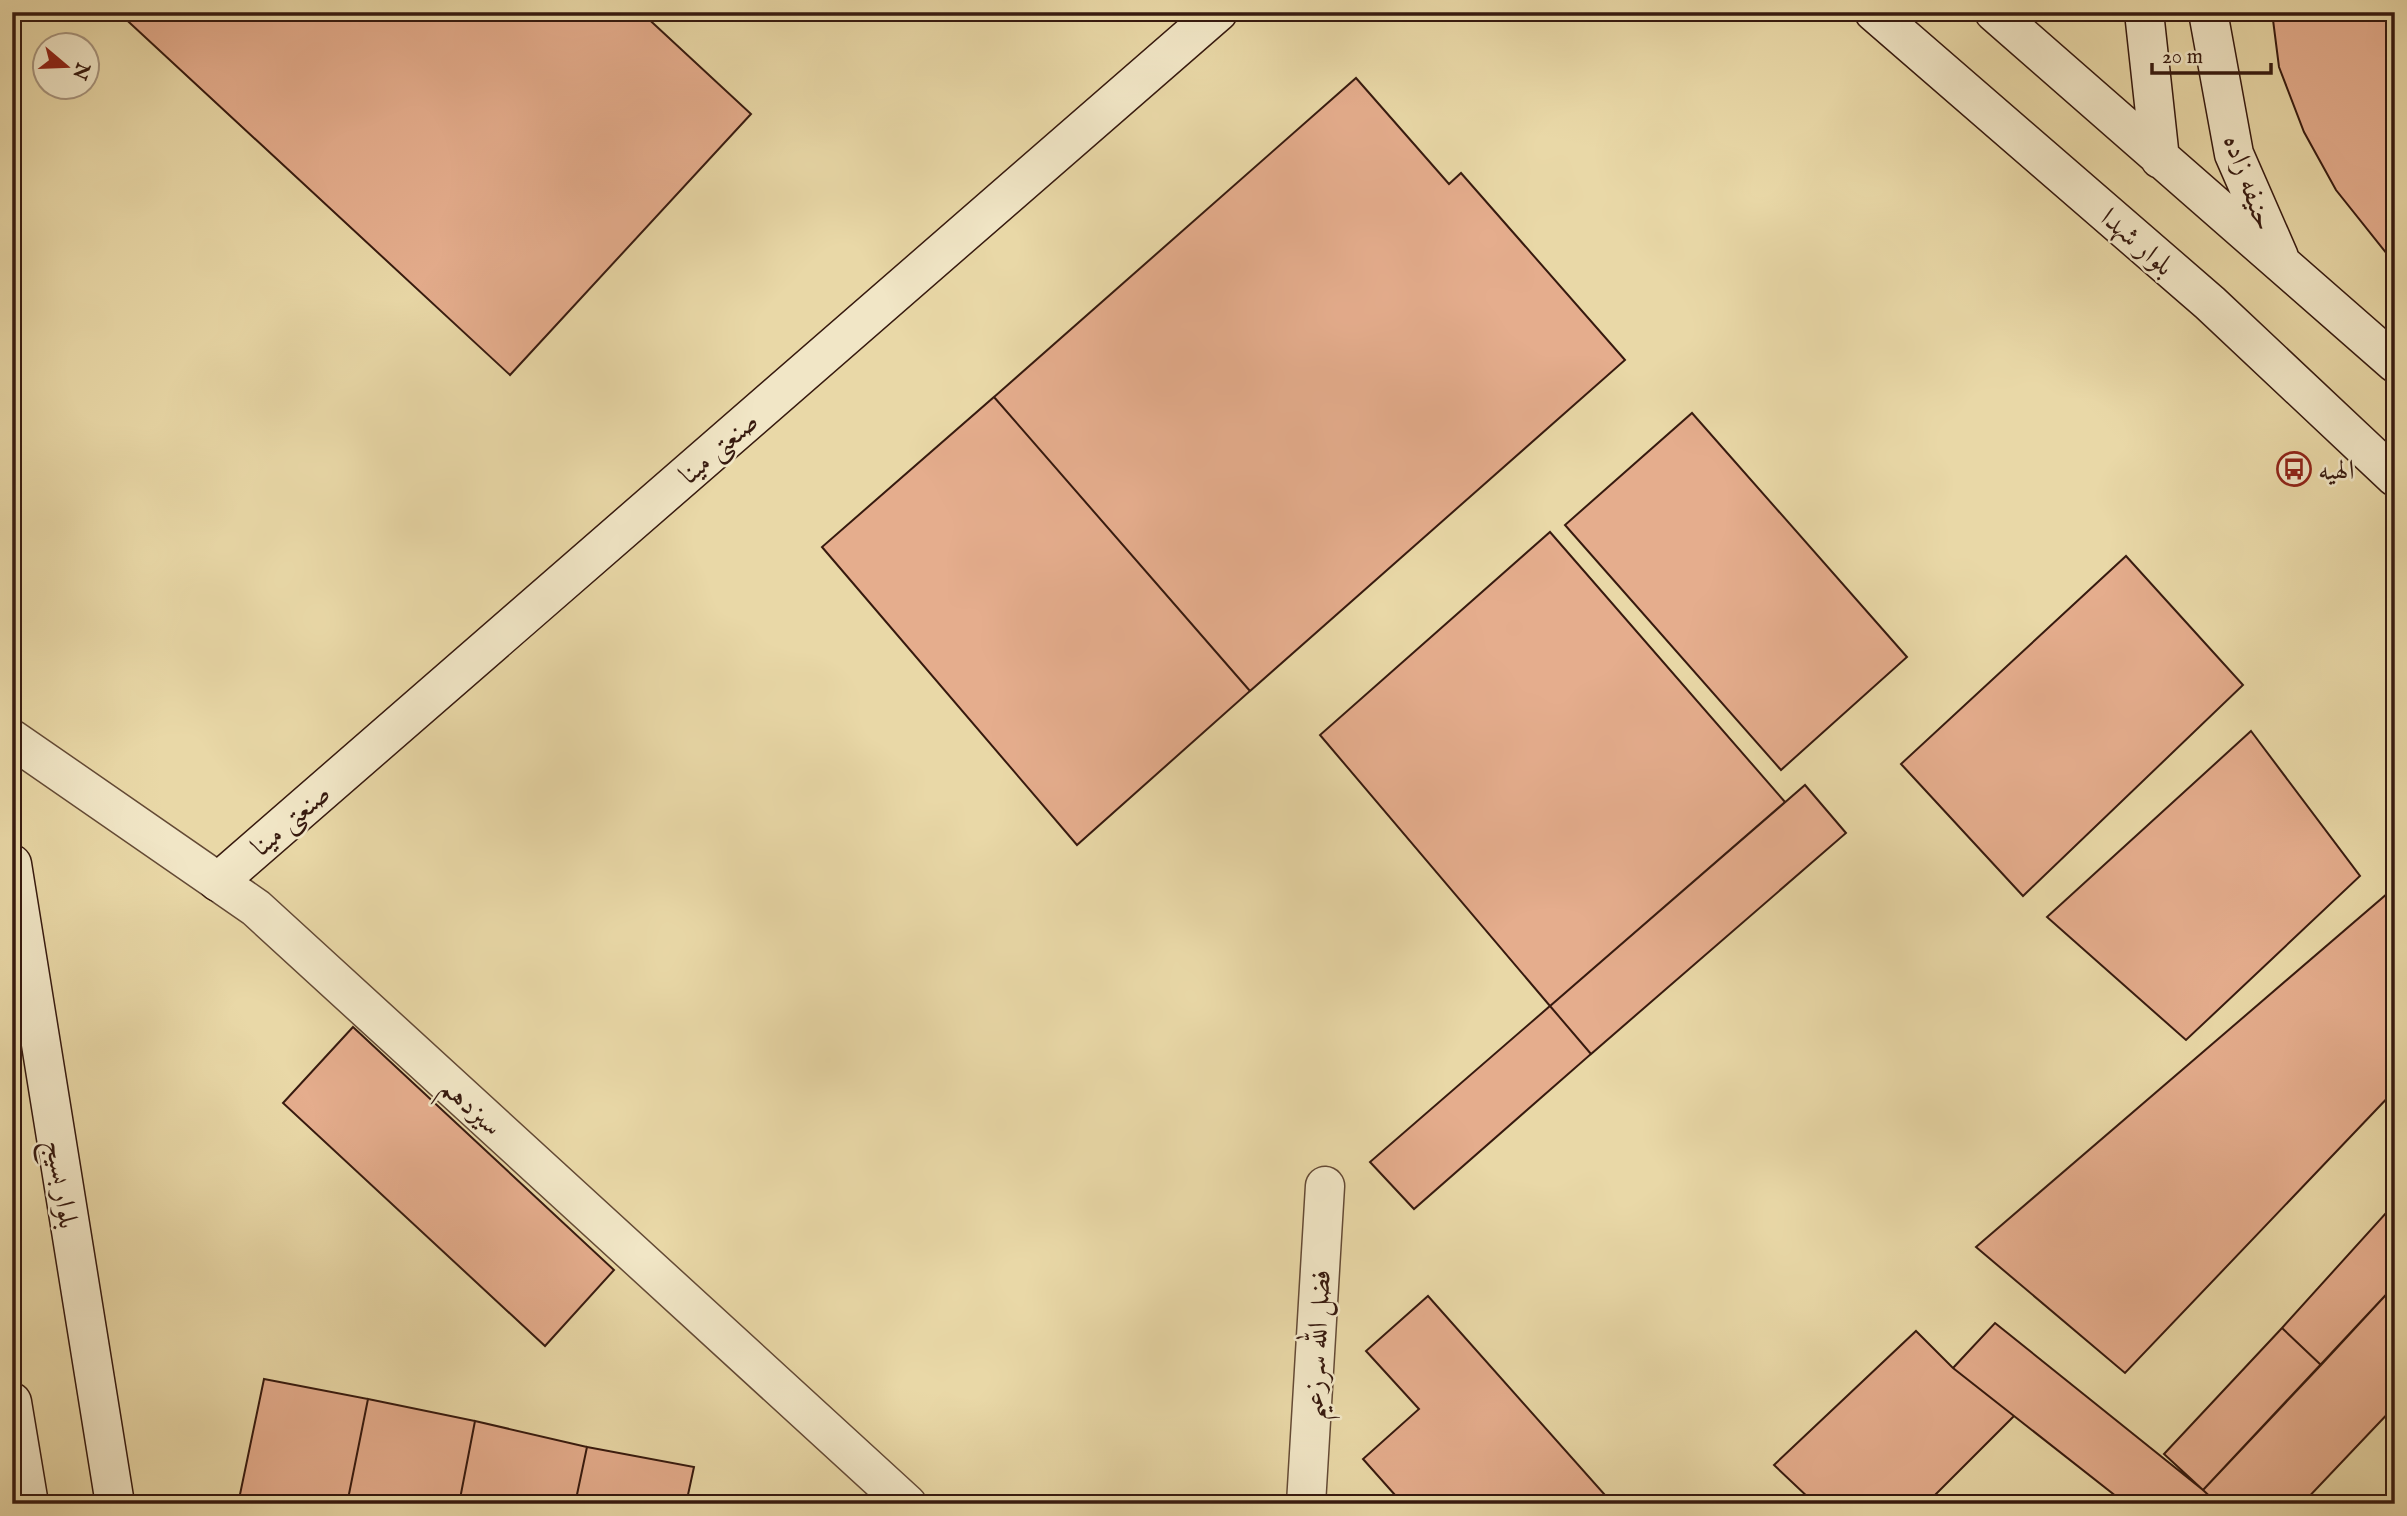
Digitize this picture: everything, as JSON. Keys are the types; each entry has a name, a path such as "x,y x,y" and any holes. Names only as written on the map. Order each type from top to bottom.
{"street":[{"name":"صنعتی مینا","path":"218,882 1218,12"},
{"name":"بلوار شهدا","path":"1874,12 2210,303 2395,477"},
{"path":"1994,12 2395,363"},
{"path":"2144,12 2160,159"},
{"name":"حنیفه زاده","path":"2208,12 2234,155 2284,267"},
{"name":"سیزدهم","path":"12,739 256,908 907,1504"},
{"name":"بلوار بسیج","path":"12,864 114,1504"},
{"name":"فضل الله سرزعیم","path":"1306,1504 1325,1186"},
{"path":"12,1402 29,1504"}],"building":[{"path":"118,12 641,12 751,114 510,375"},
{"path":"2272,12 2395,12 2395,264 2336,190 2304,132 2279,67"},
{"path":"1356,78 1449,184 1461,173 1625,360 1250,691 994,397"},
{"path":"994,397 1250,691 1077,845 822,547"},
{"path":"1692,413 1907,657 1781,770 1565,525"},
{"path":"1550,532 1785,802 1550,1006 1320,735"},
{"path":"2126,556 2243,685 2023,896 1901,764"},
{"path":"2251,731 2360,876 2186,1040 2047,917"},
{"path":"1805,785 1846,833 1591,1054 1550,1006"},
{"path":"2395,887 2395,1090 2125,1373 1976,1247"},
{"path":"1550,1006 1591,1054 1414,1209 1370,1162"},
{"path":"353,1027 614,1270 545,1346 283,1103"},
{"path":"2395,1203 2395,1285 2321,1365 2282,1328"},
{"path":"2395,1285 2395,1406 2302,1504 2218,1504 2203,1490"},
{"path":"1428,1296 1613,1504 1403,1504 1363,1459 1419,1409 1366,1351"},
{"path":"1995,1323 2218,1504 2126,1504 1953,1368"},
{"path":"2282,1328 2321,1365 2203,1490 2164,1454"},
{"path":"1916,1331 1953,1368 2014,1416 1926,1504 1807,1504 1811,1500 1774,1465"},
{"path":"264,1379 368,1399 347,1504 238,1504"},
{"path":"368,1399 475,1421 459,1504 347,1504"},
{"path":"475,1421 587,1447 575,1504 459,1504"},
{"path":"587,1447 694,1467 686,1504 575,1504"}],"place":[{"name":"الهیه","path":"2294,469"}]}
